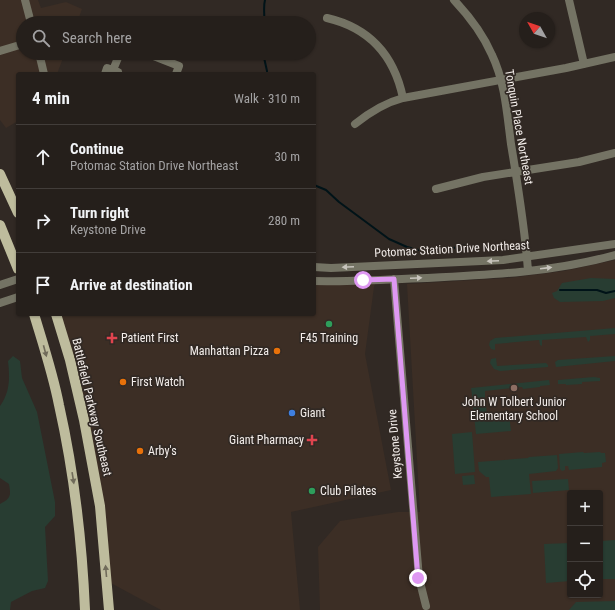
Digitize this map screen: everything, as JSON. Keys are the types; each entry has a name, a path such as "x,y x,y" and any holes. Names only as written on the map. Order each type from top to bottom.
{"main road":[{"path":"0,174 16,209"},
{"path":"0,225 16,264"},
{"path":"35,316 59,404 71,465 77,507 85,610"},
{"name":"Battlefield Parkway Southeast","path":"57,316 70,360 84,420 100,506 109,610"}],"street":[{"path":"25,0 29,16"},
{"name":"Tonquin Place Northeast","path":"454,0 476,26 485,40 493,56 501,80 516,172 528,271"},
{"path":"569,0 584,64"},
{"path":"327,18 350,25 362,32 382,49 395,71 403,98"},
{"path":"0,51 16,46"},
{"path":"355,124 368,113 380,106 403,98 615,57"},
{"path":"41,60 44,72"},
{"path":"106,72 107,68 115,72 118,60"},
{"path":"164,60 179,66 177,72"},
{"path":"436,189 483,177 579,162 615,153"},
{"name":"Potomac Station Drive Northeast","path":"316,267 331,268 503,260 615,244"},
{"path":"316,281 488,275 564,266 615,255"},
{"path":"0,284 16,279"},
{"name":"Keystone Drive","path":"394,279 418,578 426,606"},
{"path":"0,303 16,298"}],"shaded area":[{"path":"0,0 38,0 41,8 66,2 82,9 80,16 16,16 16,60 62,60 58,72 16,72 16,122 6,128 0,120"},
{"name":"John W Tolbert Junior Elementary School","path":"615,260 615,610 320,610 318,547 340,521 398,512 420,512 407,284 509,278 564,271"},
{"path":"377,279 374,287 365,354 391,490 291,512 300,610 161,610 107,581 100,506 56,316 316,316 316,280"}],"green space":[{"path":"591,278 615,279 615,298 603,301 560,302 554,298 552,293 557,291 562,283"},
{"path":"615,328 615,334 590,336 590,340 588,342 586,337 542,340 542,346 540,345 539,340 495,344 495,350 491,349 489,345 490,341 495,338"},
{"path":"13,356 20,361 22,378 37,412 55,502 55,516 45,527 48,581 45,588 32,591 11,602 10,610 0,610 0,504 8,498 10,491 9,484 0,478 0,406 6,395 8,385 8,361"},
{"path":"615,356 615,361 556,367 555,362 558,360"},
{"path":"496,358 497,366 546,363 548,367 500,371 494,369 490,363 491,359"},
{"path":"594,377 600,378 600,381 582,382 582,384 558,384 558,380"},
{"path":"549,380 550,385 540,387 523,389 522,387 485,391 485,401 473,402 471,388"},
{"path":"486,405 487,416 509,414 511,431 476,434 473,407"},
{"path":"472,432 475,472 455,474 452,434"},
{"path":"583,452 605,453 606,462 602,463 602,467 569,470 568,466 565,466 565,470 562,471 560,469 559,454"},
{"path":"557,455 558,468 556,471 529,474 531,494 491,497 489,477 486,477 479,471 478,462"},
{"path":"474,475 475,484 463,485 462,476"},
{"path":"568,479 569,490 533,493 532,481"},
{"path":"615,540 615,579 603,579 603,541"},
{"path":"567,543 567,581 546,583 544,544"},
{"path":"615,601 615,610 569,610 576,602"}],"waterway":[{"path":"264,16 265,0"},
{"path":"265,60 267,72"},
{"path":"316,186 326,190 339,202 389,239 407,247 423,251 445,250 466,245"},
{"path":"560,290 597,290 606,293 615,291"}],"place":[{"name":"F45 Training","path":"329,324"},
{"name":"Patient First","path":"112,338"},
{"name":"Manhattan Pizza","path":"277,351"},
{"name":"First Watch","path":"123,382"},
{"name":"John W Tolbert Junior Elementary School","path":"514,388"},
{"name":"Giant","path":"292,413"},
{"name":"Giant Pharmacy","path":"312,440"},
{"name":"Arby's","path":"140,451"},
{"name":"Club Pilates","path":"312,491"}],"route":[{"path":"363,280 394,279 418,578"}]}
